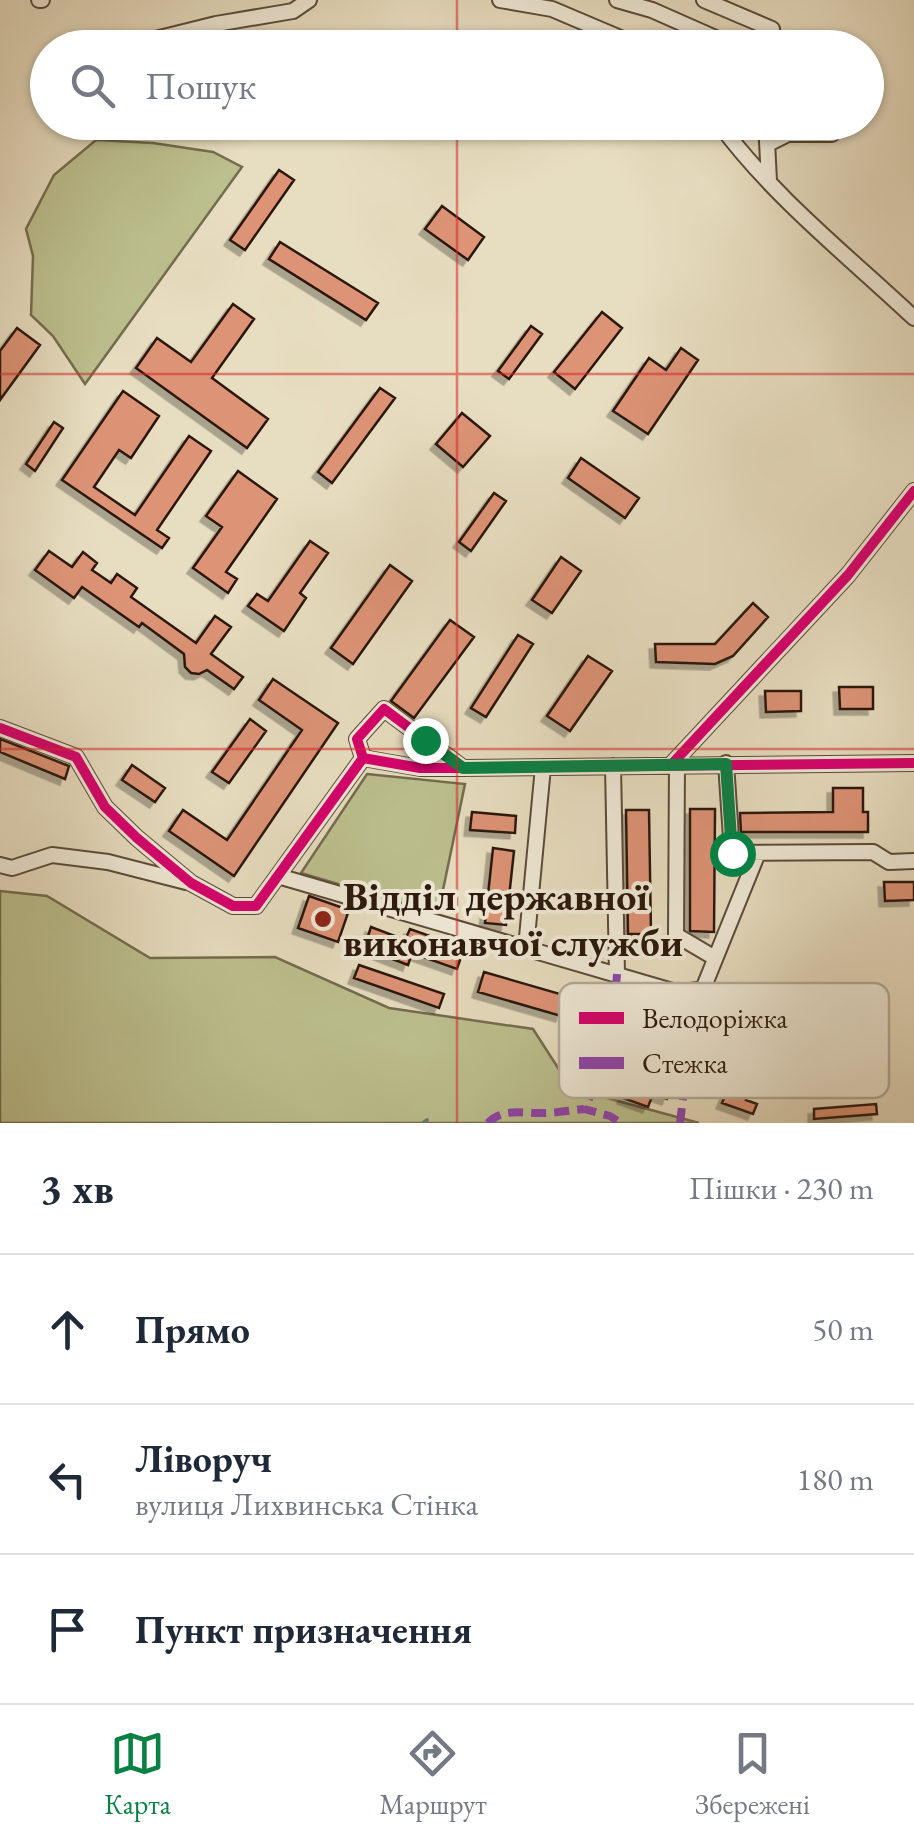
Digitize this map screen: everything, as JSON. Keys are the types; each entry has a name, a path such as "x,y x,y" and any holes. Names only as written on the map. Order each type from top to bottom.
{"street":[{"path":"192,30 292,10 309,0"},
{"path":"500,0 562,8"},
{"path":"534,0 562,8 607,30"},
{"path":"617,0 697,30"},
{"path":"704,0 772,30"},
{"path":"731,140 914,318"},
{"path":"768,140 769,181"},
{"path":"768,144 776,140"},
{"path":"715,958 676,935 674,764 848,575 914,491"},
{"path":"362,758 356,740 384,709 463,768"},
{"path":"0,728 76,757 105,807 137,838 191,884 232,906 256,906 362,758"},
{"path":"362,758 420,768 914,763"},
{"path":"726,764 732,853 873,852 889,862 914,861"},
{"path":"613,766 616,974"},
{"path":"526,948 543,767"},
{"path":"705,983 758,853"},
{"path":"0,865 12,868 52,855 108,862 191,884"},
{"path":"278,876 648,983"}],"green space":[{"path":"96,140 213,152 242,167 85,384 53,336 31,315 33,256 26,229 54,175"},
{"path":"367,774 465,784 438,914 301,873"},
{"path":"0,891 47,896 150,958 275,957 389,1008 533,1029 559,1069 559,1098 607,1098 699,1123 0,1123"}],"building":[{"path":"279,170 294,180 245,250 230,240"},
{"path":"442,206 484,237 468,260 425,229"},
{"path":"280,242 378,303 366,320 269,259"},
{"path":"233,304 254,319 212,378 268,419 247,448 136,368 157,338 191,362"},
{"path":"602,312 622,328 575,389 554,372"},
{"path":"531,326 542,334 509,379 498,371"},
{"path":"17,328 40,345 0,400 0,351"},
{"path":"681,348 698,360 648,434 613,411 649,358 666,370"},
{"path":"380,388 395,398 332,483 318,472"},
{"path":"123,391 159,416 131,458 119,450 94,487 135,515 189,436 211,451 157,530 169,538 162,548 62,480"},
{"path":"462,413 490,436 463,467 436,444"},
{"path":"54,422 63,428 35,471 26,464"},
{"path":"581,458 639,498 625,518 568,478"},
{"path":"238,471 277,499 226,572 237,579 228,593 193,568 222,527 206,516"},
{"path":"494,493 506,501 471,551 459,542"},
{"path":"310,541 328,553 300,593 306,598 284,631 248,606 257,594 268,601"},
{"path":"49,551 72,567 83,552 97,563 92,570 111,583 117,574 137,588 131,597 196,643 215,616 231,627 211,654 243,677 234,689 207,670 191,673 185,667 184,654 142,623 139,627 82,587 74,598 35,570"},
{"path":"561,557 581,571 552,613 532,600"},
{"path":"390,565 412,581 353,664 331,648"},
{"path":"753,603 768,617 733,656 715,664 656,662 655,644 715,644"},
{"path":"450,620 474,637 414,718 391,701"},
{"path":"518,635 533,644 486,717 471,708"},
{"path":"588,656 612,671 570,731 547,716"},
{"path":"273,679 338,723 234,876 169,831 183,810 227,840 302,730 259,700"},
{"path":"839,687 873,687 873,709 840,709"},
{"path":"765,691 801,691 801,711 766,712"},
{"path":"250,719 266,731 229,783 212,772"},
{"path":"0,739 69,766 65,779 0,752"},
{"path":"132,765 165,788 155,802 122,780"},
{"path":"833,788 863,788 868,832 741,832 740,813 833,812"},
{"path":"690,809 715,809 714,932 690,931"},
{"path":"626,810 649,810 651,934 628,934"},
{"path":"472,812 516,816 515,833 470,830"},
{"path":"493,848 514,851 506,925 485,923"},
{"path":"884,882 914,882 914,900 885,901"},
{"name":"Відділ державної виконавчої служби","path":"309,896 349,910 338,942 298,928"},
{"path":"371,927 405,940 410,929 464,948 457,969 412,953 408,965 364,948"},
{"path":"359,965 444,994 439,1008 354,978"},
{"path":"484,972 559,994 559,1015 478,992"},
{"path":"623,1098 651,1098 648,1107"},
{"path":"724,1098 747,1098 757,1104 753,1114 722,1103"},
{"path":"876,1104 877,1114 814,1119 814,1109"}],"waterway":[{"path":"423,1123 427,1120"}],"marked path":[{"path":"616,983 617,974"},
{"path":"589,1098 584,1109 621,1123"},
{"path":"680,1123 683,1098"},
{"path":"488,1123 507,1113 584,1109"}],"cycle path":[{"path":"672,764 848,575 914,491"},
{"path":"463,768 420,768 363,758 357,739 384,709 463,768 914,763"},
{"path":"0,728 76,757 105,807 137,838 191,883 233,906 256,906 363,758"}],"place":[{"name":"Відділ державної виконавчої служби","path":"323,919"}],"route":[{"path":"425,740 463,768 726,764 732,853"}]}
